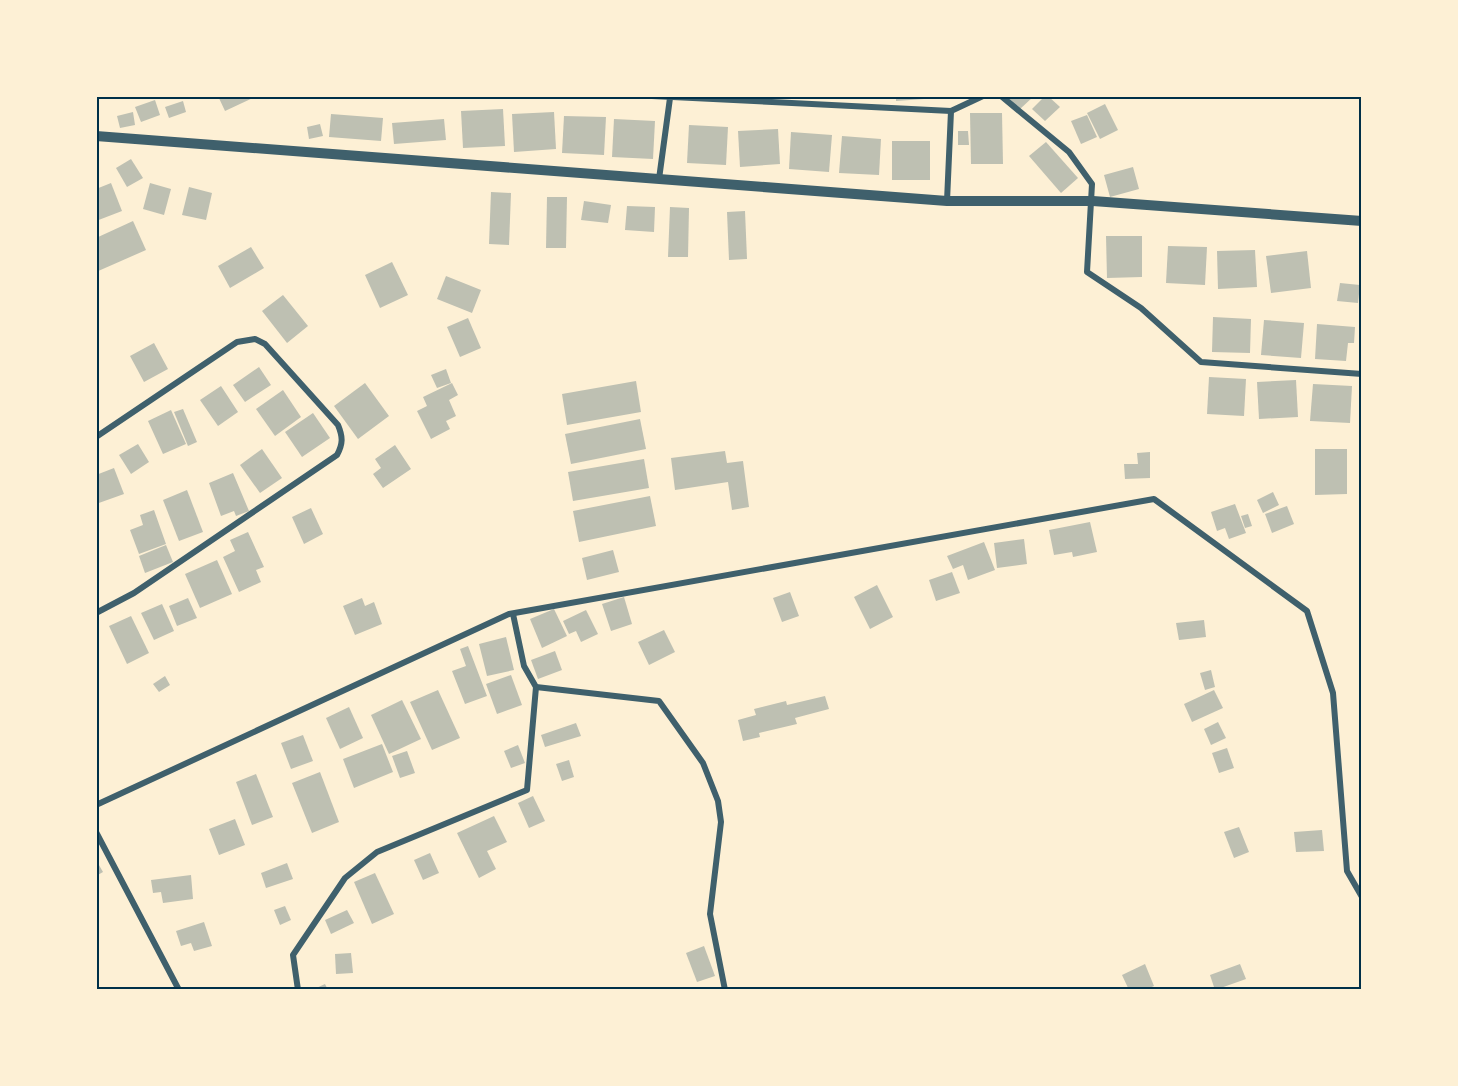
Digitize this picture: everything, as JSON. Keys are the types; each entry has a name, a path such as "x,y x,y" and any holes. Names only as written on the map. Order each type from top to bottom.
{"street":[{"path":"652,96 951,111 983,96"},
{"path":"1001,96 1069,152 1092,184 1093,201 1087,272 1141,308 1201,362 1362,374"},
{"path":"659,179 670,98"},
{"path":"947,201 951,111"},
{"path":"96,136 947,201 1093,201 1362,221"},
{"path":"96,437 237,342 255,339 272,352 338,425 342,435 342,446 337,455 134,593 96,613"},
{"path":"96,805 513,614 1154,499 1307,611 1333,693 1347,871 1362,897"},
{"path":"298,990 293,955 345,878 377,852 526,790 536,687 524,666 513,614"},
{"path":"536,687 659,701 703,763 718,801 721,822 710,914 725,990"},
{"path":"96,832 179,990"}],"building":[{"path":"218,96 257,96 225,111"},
{"path":"896,96 924,96 924,99 896,101"},
{"path":"1005,96 1034,96 1019,110"},
{"path":"1045,96 1060,107 1045,121 1032,109"},
{"path":"155,100 160,115 141,122 135,107"},
{"path":"183,101 186,112 169,118 165,107"},
{"path":"1105,104 1118,130 1100,139 1087,113"},
{"path":"503,109 505,146 463,148 461,111"},
{"path":"133,112 135,125 120,128 117,116"},
{"path":"554,112 556,149 514,152 512,114"},
{"path":"970,113 1002,113 1003,164 971,164"},
{"path":"331,114 383,118 381,141 329,137"},
{"path":"1087,115 1097,137 1081,144 1071,121"},
{"path":"564,116 606,117 604,155 562,153"},
{"path":"444,119 446,140 394,144 392,123"},
{"path":"614,119 655,121 653,159 612,157"},
{"path":"320,124 323,136 309,139 307,127"},
{"path":"689,125 728,127 726,165 687,163"},
{"path":"778,129 780,164 740,167 738,131"},
{"path":"958,131 968,131 969,145 958,145"},
{"path":"791,132 832,135 829,172 789,169"},
{"path":"842,136 881,139 879,175 839,173"},
{"path":"892,141 930,141 930,180 892,180"},
{"path":"1046,142 1078,178 1061,193 1029,156"},
{"path":"131,159 143,178 127,187 116,168"},
{"path":"1133,167 1139,189 1110,197 1104,175"},
{"path":"111,183 122,211 96,221 96,189"},
{"path":"150,183 171,189 164,215 143,209"},
{"path":"189,187 212,193 206,220 182,215"},
{"path":"491,192 511,193 509,245 489,244"},
{"path":"547,197 567,197 566,248 546,248"},
{"path":"584,201 611,205 608,223 581,220"},
{"path":"627,206 655,207 654,232 625,230"},
{"path":"670,207 689,208 688,257 668,257"},
{"path":"745,211 747,259 729,260 727,212"},
{"path":"133,221 146,250 96,272 96,238"},
{"path":"1106,236 1142,236 1142,277 1107,278"},
{"path":"1168,246 1207,247 1205,285 1166,283"},
{"path":"251,247 264,268 230,288 218,266"},
{"path":"1255,250 1257,287 1218,289 1217,251"},
{"path":"1307,251 1311,288 1271,293 1266,256"},
{"path":"392,262 408,295 380,308 365,275"},
{"path":"446,276 481,290 472,313 437,299"},
{"path":"1340,283 1360,285 1358,303 1337,301"},
{"path":"283,295 308,326 287,343 262,311"},
{"path":"1213,317 1251,319 1250,353 1212,352"},
{"path":"468,318 481,348 460,357 447,327"},
{"path":"1264,320 1304,323 1301,358 1261,355"},
{"path":"1317,324 1355,327 1354,343 1348,343 1346,361 1315,359"},
{"path":"154,343 168,369 144,382 130,356"},
{"path":"259,367 271,385 245,402 233,385"},
{"path":"446,369 451,383 437,388 431,375"},
{"path":"1209,377 1246,379 1244,416 1207,414"},
{"path":"1296,380 1298,417 1259,419 1257,382"},
{"path":"636,381 641,412 567,425 562,394"},
{"path":"365,383 389,416 358,439 334,406"},
{"path":"452,383 458,395 449,400 456,416 446,421 450,429 431,439 417,411 427,406 423,397"},
{"path":"1313,384 1352,386 1350,423 1310,421"},
{"path":"221,386 238,412 218,426 200,400"},
{"path":"283,390 301,417 275,436 256,409"},
{"path":"183,409 197,442 188,446 174,412"},
{"path":"171,410 186,444 163,454 148,421"},
{"path":"313,413 330,438 302,457 285,432"},
{"path":"640,419 646,449 571,464 565,434"},
{"path":"138,444 149,462 131,474 119,455"},
{"path":"395,445 411,469 383,488 373,474 381,468 375,459"},
{"path":"262,449 282,478 260,493 240,465"},
{"path":"1315,449 1347,449 1347,494 1315,495"},
{"path":"725,451 727,463 743,461 749,507 732,510 728,482 675,490 671,458"},
{"path":"1150,452 1150,478 1125,479 1124,464 1138,464 1137,453"},
{"path":"644,459 649,488 573,501 568,472"},
{"path":"114,468 124,494 96,504 96,475"},
{"path":"233,473 249,511 236,516 234,511 221,516 209,483"},
{"path":"187,490 203,532 179,541 163,500"},
{"path":"1273,492 1279,505 1263,513 1257,500"},
{"path":"650,496 656,526 579,542 573,511"},
{"path":"1235,504 1246,533 1229,539 1225,528 1217,531 1211,512"},
{"path":"1287,506 1294,524 1272,533 1265,514"},
{"path":"311,508 323,534 304,544 292,517"},
{"path":"154,510 166,544 139,554 130,530 143,525 140,515"},
{"path":"1248,514 1252,526 1245,528 1241,516"},
{"path":"1090,522 1097,552 1073,557 1072,552 1054,555 1049,530"},
{"path":"248,532 264,567 256,570 261,582 239,592 223,557 235,551 230,540"},
{"path":"1024,539 1027,564 997,568 994,543"},
{"path":"984,542 995,570 968,580 963,565 953,569 947,556"},
{"path":"166,545 173,562 145,573 139,556"},
{"path":"613,550 619,572 587,580 582,558"},
{"path":"217,560 232,594 200,608 185,574"},
{"path":"952,572 960,593 936,601 929,580"},
{"path":"877,585 893,617 870,629 854,597"},
{"path":"790,592 799,616 782,622 773,598"},
{"path":"624,597 632,624 611,631 602,604"},
{"path":"188,598 197,618 177,626 169,606"},
{"path":"362,598 365,606 374,602 382,624 355,635 343,606"},
{"path":"162,604 174,631 154,640 141,613"},
{"path":"554,609 567,636 542,648 530,619"},
{"path":"586,610 598,634 581,642 576,631 569,634 563,621"},
{"path":"131,616 149,653 127,664 109,626"},
{"path":"1204,620 1206,637 1179,640 1176,623"},
{"path":"664,630 675,652 649,665 638,642"},
{"path":"506,637 514,670 487,676 479,644"},
{"path":"468,646 487,696 465,704 452,671 466,666 460,649"},
{"path":"555,651 562,670 538,679 531,660"},
{"path":"1211,670 1215,687 1205,690 1200,673"},
{"path":"511,675 522,705 497,714 486,684"},
{"path":"165,676 170,685 159,692 153,684"},
{"path":"438,690 460,738 432,750 410,702"},
{"path":"1214,690 1223,708 1192,722 1184,704"},
{"path":"825,696 829,709 795,718 797,724 759,733 760,737 743,741 738,720 756,715 754,709 786,701 787,705"},
{"path":"402,700 421,739 389,754 371,715"},
{"path":"349,707 363,738 340,749 326,718"},
{"path":"1218,722 1226,738 1211,745 1204,729"},
{"path":"576,723 581,736 545,747 541,735"},
{"path":"303,735 313,761 291,769 281,743"},
{"path":"382,744 393,772 354,788 343,759"},
{"path":"518,745 525,763 511,768 504,751"},
{"path":"1227,748 1234,768 1219,773 1212,753"},
{"path":"407,751 415,773 400,778 392,756"},
{"path":"569,760 574,777 562,781 556,764"},
{"path":"320,772 339,822 312,833 292,783"},
{"path":"256,774 273,817 252,825 236,782"},
{"path":"533,796 545,821 529,828 518,803"},
{"path":"494,816 507,842 487,851 496,869 479,878 457,833"},
{"path":"235,819 245,845 219,855 209,829"},
{"path":"1239,827 1249,852 1234,858 1224,832"},
{"path":"1322,830 1324,851 1296,852 1294,832"},
{"path":"430,853 439,873 423,880 414,860"},
{"path":"96,860 103,872 96,876"},
{"path":"287,863 293,879 266,888 261,873"},
{"path":"375,873 394,914 372,924 354,882"},
{"path":"191,875 193,899 163,903 161,892 153,893 151,880"},
{"path":"285,906 291,920 280,925 274,910"},
{"path":"347,910 354,923 331,934 325,920"},
{"path":"204,922 212,946 194,951 191,943 181,946 176,931"},
{"path":"704,946 715,976 697,982 686,953"},
{"path":"351,953 353,973 336,974 335,954"},
{"path":"1145,964 1154,986 1145,990 1129,990 1122,975"},
{"path":"1240,964 1246,979 1215,990 1210,975"},
{"path":"325,984 328,990 312,990"}]}
